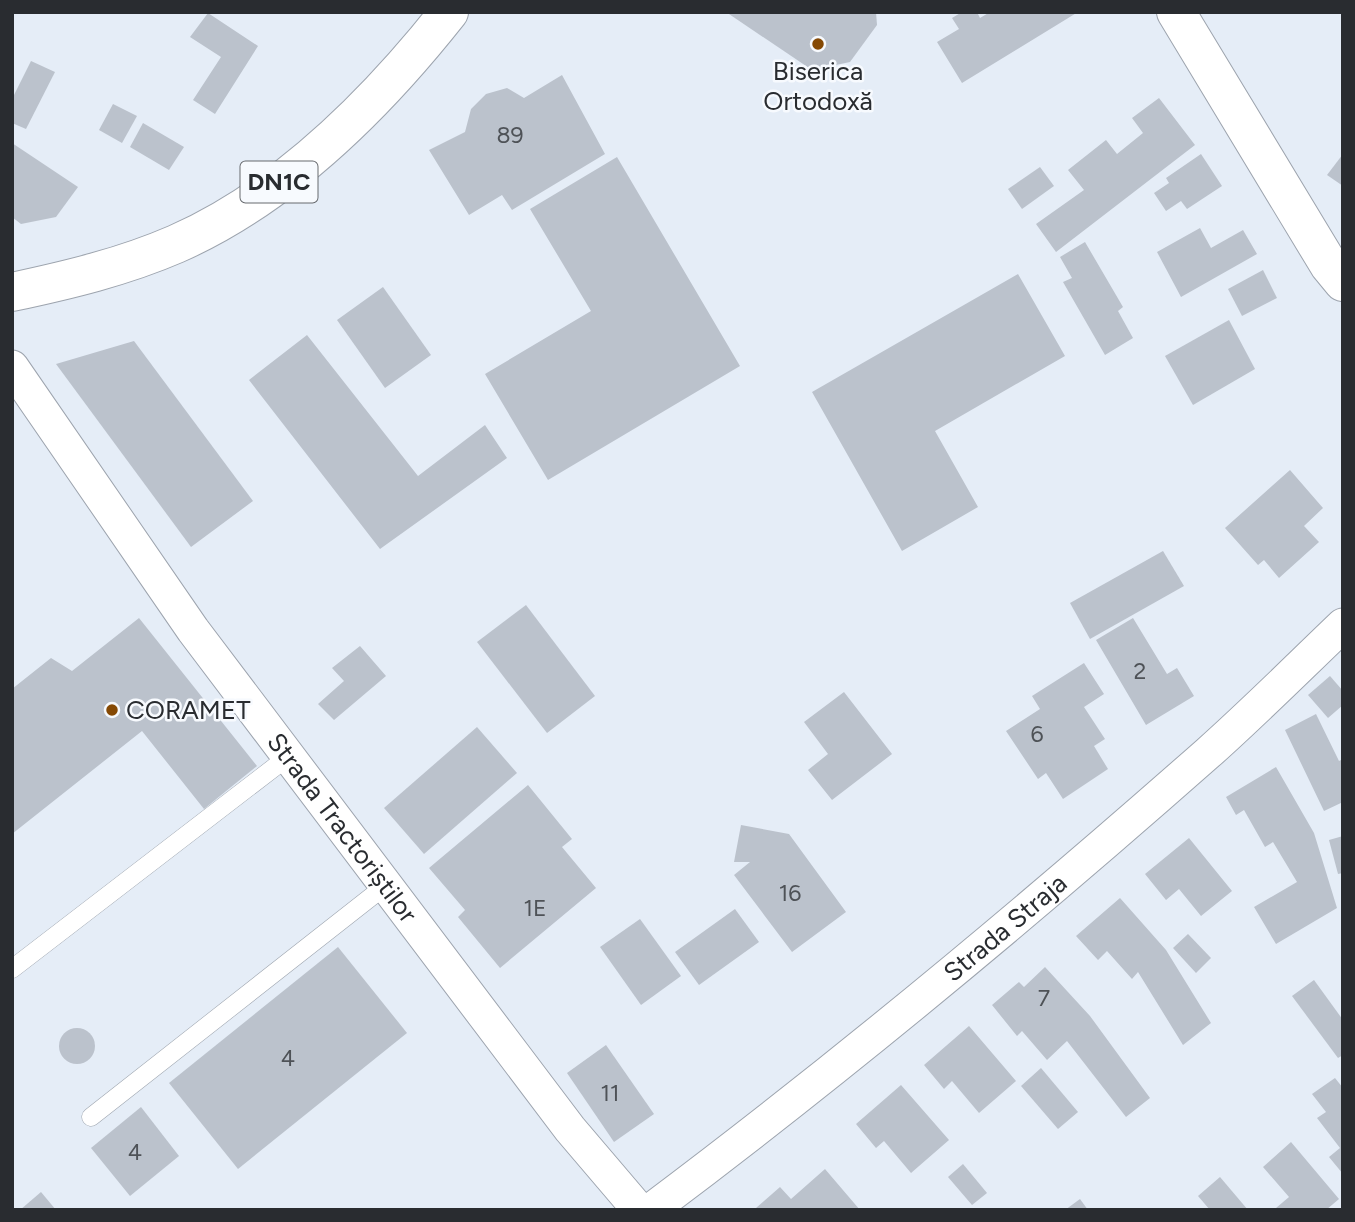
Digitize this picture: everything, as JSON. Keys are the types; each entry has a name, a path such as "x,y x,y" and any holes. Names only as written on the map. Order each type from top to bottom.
{"main road":[{"name":"DN1C","path":"12,292 119,265 177,244 256,200 319,150 373,100 449,12"},
{"path":"1176,12 1329,265 1343,282"}],"street":[{"name":"Strada Tractoriștilor","path":"12,367 192,630 570,1129 639,1210"},
{"name":"Strada Straja","path":"651,1210 782,1111 996,935 1210,751 1343,625"}],"lane":[{"path":"12,969 289,756"},
{"path":"90,1117 385,886"}],"building":[{"name":"Biserica Ortodoxă","path":"726,12 876,12 877,25 850,62 812,70"},
{"path":"962,12 977,12 980,18 990,12 1078,12 962,83 937,42 959,29 952,18"},
{"path":"208,13 258,46 215,114 193,100 221,57 190,37"},
{"path":"31,61 55,72 26,129 12,123 12,99"},
{"path":"562,75 605,154 512,210 502,195 469,215 429,150 465,132 471,109 486,94 507,88 524,98"},
{"path":"1159,98 1195,145 1056,252 1036,224 1084,190 1068,170 1106,140 1117,154 1143,133 1132,118"},
{"path":"113,104 137,116 122,143 99,130"},
{"path":"143,123 184,147 169,170 130,147"},
{"path":"12,143 78,187 56,217 21,224 12,217"},
{"path":"1201,154 1222,186 1187,209 1181,201 1166,211 1154,193 1169,183 1166,178"},
{"path":"1343,154 1343,186 1327,175"},
{"path":"617,157 740,366 548,480 485,374 591,311 530,209"},
{"path":"1040,167 1054,186 1022,209 1008,189"},
{"path":"1200,228 1211,248 1243,230 1257,254 1181,297 1157,252"},
{"path":"1085,242 1123,307 1118,311 1133,338 1105,355 1063,282 1072,278 1060,257"},
{"path":"1263,270 1277,298 1242,316 1228,289"},
{"path":"1018,274 1065,356 935,431 978,507 902,551 812,392"},
{"path":"383,287 431,355 385,388 337,320"},
{"path":"1229,320 1255,369 1193,405 1165,356"},
{"path":"307,335 418,476 485,425 507,458 380,549 249,380"},
{"path":"134,341 253,501 191,547 56,364"},
{"path":"1290,470 1323,508 1304,526 1319,542 1279,578 1264,560 1258,565 1225,528"},
{"path":"1163,551 1184,586 1090,639 1070,603"},
{"path":"526,605 595,696 547,733 477,642"},
{"name":"CORAMET","path":"139,618 257,766 204,809 142,731 12,834 12,689 51,658 72,671"},
{"path":"1133,618 1167,674 1177,668 1194,696 1146,725 1096,640"},
{"path":"360,646 386,676 334,720 318,704 344,681 332,668"},
{"path":"1084,663 1104,694 1084,707 1105,739 1094,746 1108,769 1063,799 1046,773 1038,779 1006,731 1040,709 1032,696"},
{"path":"1330,676 1343,691 1343,705 1328,718 1308,695"},
{"path":"844,692 892,754 832,800 808,770 828,754 804,722"},
{"path":"1316,714 1339,761 1343,759 1343,802 1324,811 1285,730"},
{"path":"477,727 517,773 424,854 384,808"},
{"path":"1276,767 1314,833 1337,908 1276,944 1254,907 1297,882 1273,842 1265,847 1244,810 1236,815 1226,797"},
{"path":"528,785 572,839 562,847 596,888 500,968 458,917 465,910 429,868"},
{"path":"741,825 789,834 846,912 792,952 734,875 750,862 734,862"},
{"path":"1343,836 1343,873 1338,874 1329,840"},
{"path":"1189,838 1232,891 1201,916 1179,889 1166,900 1145,874"},
{"path":"1120,898 1166,950 1211,1023 1183,1045 1138,972 1132,979 1107,951 1098,960 1076,936"},
{"path":"735,909 759,942 699,985 675,952"},
{"path":"640,919 681,976 641,1005 600,947"},
{"path":"1188,934 1211,958 1196,973 1173,948"},
{"path":"338,947 407,1033 238,1169 169,1083"},
{"path":"1045,967 1090,1016 1150,1098 1126,1117 1067,1041 1047,1060 1022,1031 1017,1036 992,1005 1019,982 1024,987"},
{"path":"1314,980 1343,1020 1343,1055 1338,1058 1292,996"},
{"path":"969,1026 1016,1081 979,1113 952,1081 944,1089 924,1065"},
{"path":"77,1028 90,1033 95,1046 90,1059 77,1064 64,1059 59,1046 64,1033"},
{"path":"606,1045 654,1114 614,1142 567,1073"},
{"path":"1041,1068 1078,1112 1058,1129 1021,1086"},
{"path":"1335,1078 1343,1088 1343,1174 1329,1157 1340,1148 1317,1118 1326,1112 1312,1094"},
{"path":"901,1085 949,1140 911,1173 884,1141 876,1148 856,1124"},
{"path":"141,1107 179,1156 130,1196 91,1148"},
{"path":"1291,1142 1339,1199 1326,1210 1276,1208 1289,1197 1263,1167"},
{"path":"963,1164 987,1193 972,1205 948,1177"},
{"path":"825,1169 860,1210 756,1208 780,1187 791,1199"},
{"path":"1220,1177 1248,1210 1210,1210 1198,1196"},
{"path":"41,1192 56,1210 20,1210"},
{"path":"1080,1199 1088,1210 1065,1210"}],"place":[{"name":"Biserica Ortodoxă","path":"818,44"},
{"name":"CORAMET","path":"112,710"}]}
